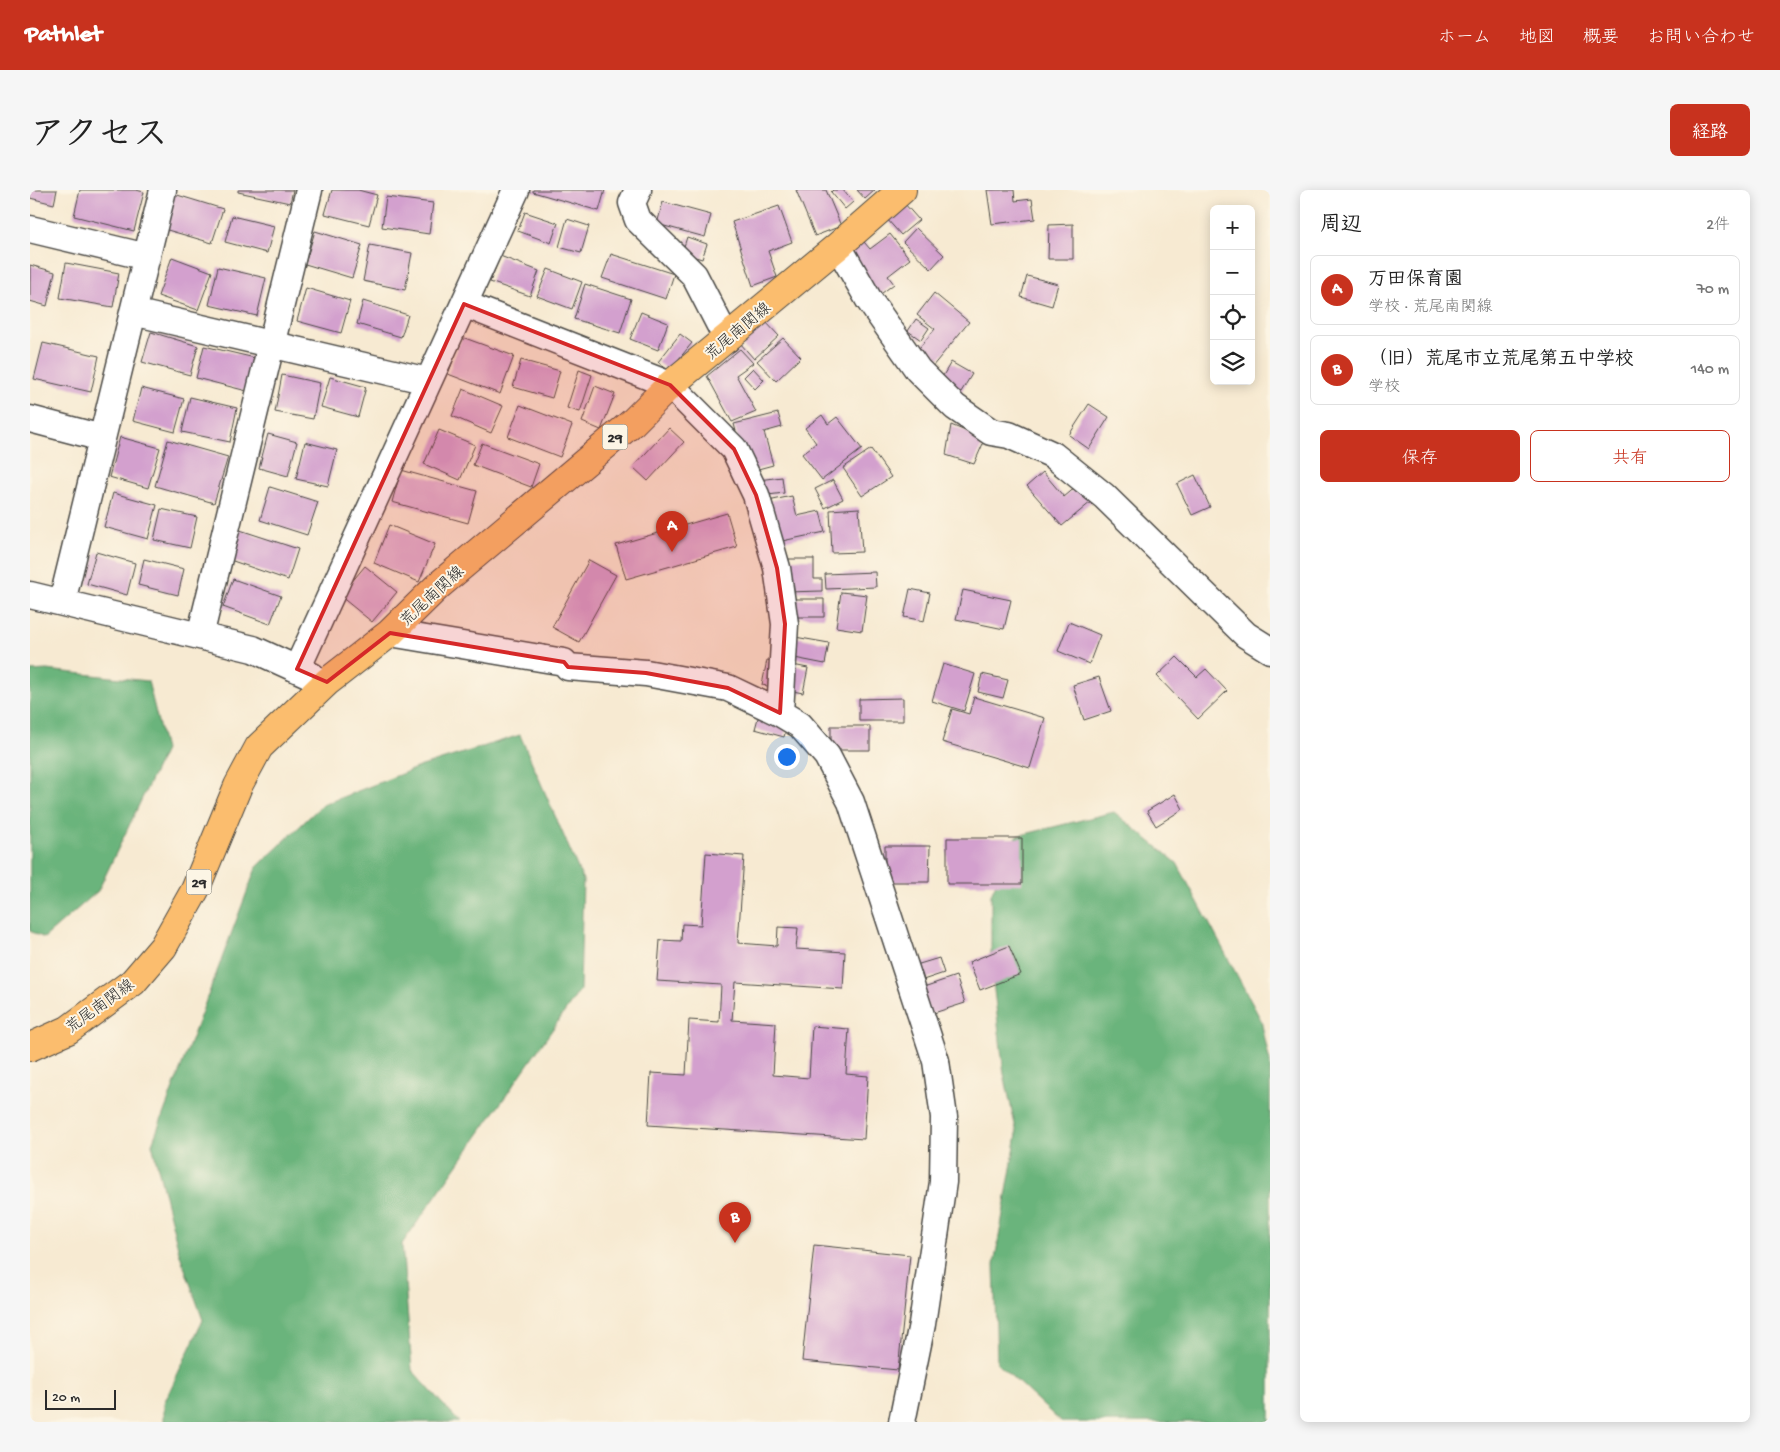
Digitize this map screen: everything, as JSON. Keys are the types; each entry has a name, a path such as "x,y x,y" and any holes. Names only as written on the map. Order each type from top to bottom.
{"main road":[{"name":"荒尾南関線","path":"30,1047 68,1030 132,982 163,947 196,890 238,786 259,747 327,682 390,633 438,586 633,422 670,386 902,190"}],"street":[{"path":"62,602 163,190"},
{"path":"200,636 309,190"},
{"path":"297,668 516,190"},
{"path":"638,190 632,203 638,220 694,275 727,338"},
{"path":"30,229 147,257"},
{"path":"838,246 869,300 913,362 954,408 991,432 1009,435 1052,455 1104,496 1246,635 1270,650"},
{"path":"464,304 670,386 734,449 756,495 776,568 785,624 780,713"},
{"path":"133,312 428,382"},
{"path":"30,419 102,438"},
{"path":"30,595 253,649 327,682"},
{"path":"390,633 564,662 568,666 646,673 728,688 780,713 800,725 827,756 851,802 936,1061 944,1117 943,1182 922,1324 902,1422"}],"highlighted area":[{"path":"464,304 670,385 734,449 756,495 777,568 785,624 780,713 728,688 646,673 568,667 564,662 390,633 327,682 297,669"}],"green space":[{"path":"47,670 148,681 165,750 98,891 44,938 30,931 30,671"},
{"path":"520,735 583,880 580,990 402,1244 412,1370 459,1422 164,1422 164,1403 203,1320 179,1252 152,1144 256,868 322,805 419,767"},
{"path":"1114,812 1177,863 1261,1020 1270,1063 1270,1422 1061,1422 997,1363 994,1265 1017,1134 1004,1074 991,965 991,894 1017,836"}],"building":[{"path":"30,190 57,190 54,204 30,198"},
{"path":"80,190 136,190 144,192 134,231 74,216"},
{"path":"238,190 293,190 290,203 238,192"},
{"path":"332,190 358,190 377,195 369,225 325,214"},
{"path":"533,190 605,190 599,211 533,192"},
{"path":"796,190 826,190 841,226 815,236"},
{"path":"833,190 843,190 853,202 845,209 831,192"},
{"path":"857,190 875,190 865,199"},
{"path":"987,190 1014,190 1015,201 1032,199 1035,219 992,224"},
{"path":"174,194 223,209 212,243 164,229"},
{"path":"386,197 433,203 429,234 382,227"},
{"path":"663,202 711,215 705,237 657,224"},
{"path":"904,203 919,220 901,235 886,218"},
{"path":"779,206 792,242 768,251 777,277 753,286 732,222"},
{"path":"525,212 558,223 551,243 518,231"},
{"path":"232,216 274,226 267,253 225,242"},
{"path":"567,219 589,226 581,253 559,247"},
{"path":"1073,224 1073,259 1048,259 1049,225"},
{"path":"916,228 944,255 931,269 903,242"},
{"path":"315,231 362,245 352,278 305,264"},
{"path":"890,234 910,259 888,276 894,284 865,306 829,260 859,236 870,249"},
{"path":"687,237 707,244 702,259 682,253"},
{"path":"370,245 412,253 405,290 363,281"},
{"path":"611,254 674,274 666,299 602,278"},
{"path":"500,256 539,271 530,296 490,282"},
{"path":"172,257 212,272 198,310 158,296"},
{"path":"66,263 119,273 113,307 60,298"},
{"path":"30,265 55,272 47,306 30,301"},
{"path":"218,267 266,278 257,316 209,305"},
{"path":"548,269 582,282 572,309 537,296"},
{"path":"1027,276 1058,284 1052,306 1021,297"},
{"path":"585,284 631,299 620,333 574,319"},
{"path":"306,288 350,301 341,333 297,321"},
{"path":"934,293 969,322 932,367 915,353 935,329 917,315"},
{"path":"363,301 408,315 401,337 357,324"},
{"path":"641,312 668,323 658,350 630,339"},
{"path":"916,319 929,328 921,340 908,331"},
{"path":"765,321 779,336 754,359 740,343"},
{"path":"151,332 198,346 190,375 142,362"},
{"path":"680,334 692,343 669,371 658,362"},
{"path":"462,337 514,356 500,394 448,374"},
{"path":"783,338 801,357 776,381 757,361"},
{"path":"43,343 99,356 91,392 34,379"},
{"path":"204,346 255,358 247,391 196,378"},
{"path":"740,349 753,363 736,375 756,412 732,422 707,376"},
{"path":"521,360 560,371 552,398 513,387"},
{"path":"951,362 972,374 961,392 940,381"},
{"path":"753,368 764,380 755,389 744,377"},
{"path":"579,370 592,375 580,412 567,408"},
{"path":"282,375 320,383 313,419 275,412"},
{"path":"330,377 366,387 358,417 321,407"},
{"path":"595,386 615,394 601,430 582,422"},
{"path":"141,388 184,399 175,432 133,421"},
{"path":"463,389 503,406 491,433 452,416"},
{"path":"190,397 237,408 230,442 182,432"},
{"path":"1089,404 1109,417 1089,449 1069,435"},
{"path":"520,405 572,425 560,457 508,437"},
{"path":"778,413 782,427 764,432 773,465 747,472 734,424"},
{"path":"822,415 828,424 837,417 862,449 822,480 802,454 816,443 805,428"},
{"path":"951,425 985,439 974,464 946,455"},
{"path":"669,428 684,442 648,481 633,467"},
{"path":"439,430 475,445 460,480 424,464"},
{"path":"268,434 297,442 288,476 259,468"},
{"path":"120,437 160,448 148,488 109,477"},
{"path":"168,440 228,457 214,503 155,486"},
{"path":"305,442 337,450 328,486 296,479"},
{"path":"482,443 539,464 531,487 473,465"},
{"path":"871,449 891,477 862,496 843,468"},
{"path":"401,470 477,491 468,523 392,502"},
{"path":"1095,471 1109,487 1062,526 1027,486 1043,472 1064,497"},
{"path":"1195,475 1210,507 1192,515 1177,484"},
{"path":"782,477 784,493 760,496 758,480"},
{"path":"833,480 843,499 825,508 815,489"},
{"path":"270,487 318,502 307,535 260,520"},
{"path":"113,493 157,505 148,539 104,527"},
{"path":"792,496 797,516 820,511 825,532 763,545 754,504"},
{"path":"859,508 862,552 832,553 830,510"},
{"path":"161,509 197,517 190,548 154,540"},
{"path":"727,513 737,547 626,579 616,545"},
{"path":"389,525 435,544 419,582 374,563"},
{"path":"240,530 298,549 288,580 230,560"},
{"path":"96,552 135,563 127,595 87,584"},
{"path":"144,559 184,569 178,595 138,585"},
{"path":"785,559 814,559 814,579 822,579 822,591 786,592"},
{"path":"589,560 616,575 579,642 552,627"},
{"path":"365,566 397,592 372,622 340,596"},
{"path":"875,572 876,587 826,589 825,574"},
{"path":"233,579 281,596 270,624 223,607"},
{"path":"910,589 930,593 924,621 904,617"},
{"path":"963,590 1011,600 1004,629 956,619"},
{"path":"841,592 867,595 862,631 836,627"},
{"path":"788,599 824,599 824,617 788,617"},
{"path":"1069,622 1100,635 1089,664 1058,651"},
{"path":"778,634 829,643 825,664 774,654"},
{"path":"1177,657 1197,677 1206,669 1227,691 1198,719 1157,676"},
{"path":"767,660 808,668 803,693 762,685"},
{"path":"943,664 975,674 964,711 932,701"},
{"path":"982,674 1008,680 1003,698 978,692"},
{"path":"1099,677 1111,711 1084,720 1073,685"},
{"path":"764,696 793,703 784,737 755,729"},
{"path":"974,697 1045,718 1030,768 942,742 952,709 969,714"},
{"path":"903,698 903,721 859,721 859,699"},
{"path":"831,726 870,726 870,750 831,750"},
{"path":"1175,794 1183,809 1156,826 1147,811"},
{"path":"947,838 1022,838 1022,884 947,884"},
{"path":"885,846 930,846 929,882 885,882"},
{"path":"706,853 744,856 738,943 777,946 778,927 798,928 796,949 845,952 843,989 735,982 732,1020 776,1023 773,1075 809,1078 812,1026 849,1029 846,1074 868,1076 864,1139 648,1125 651,1073 686,1075 689,1020 719,1022 721,985 657,981 660,940 681,941 682,924 701,925"},
{"path":"1009,946 1021,974 980,990 969,962"},
{"path":"939,958 944,973 920,981 916,965"},
{"path":"956,976 965,1003 915,1019 906,993"},
{"path":"814,1245 910,1255 898,1370 802,1361"}],"place":[{"name":"万田保育園","path":"672,552"},
{"name":"（旧）荒尾市立荒尾第五中学校","path":"735,1243"}]}
